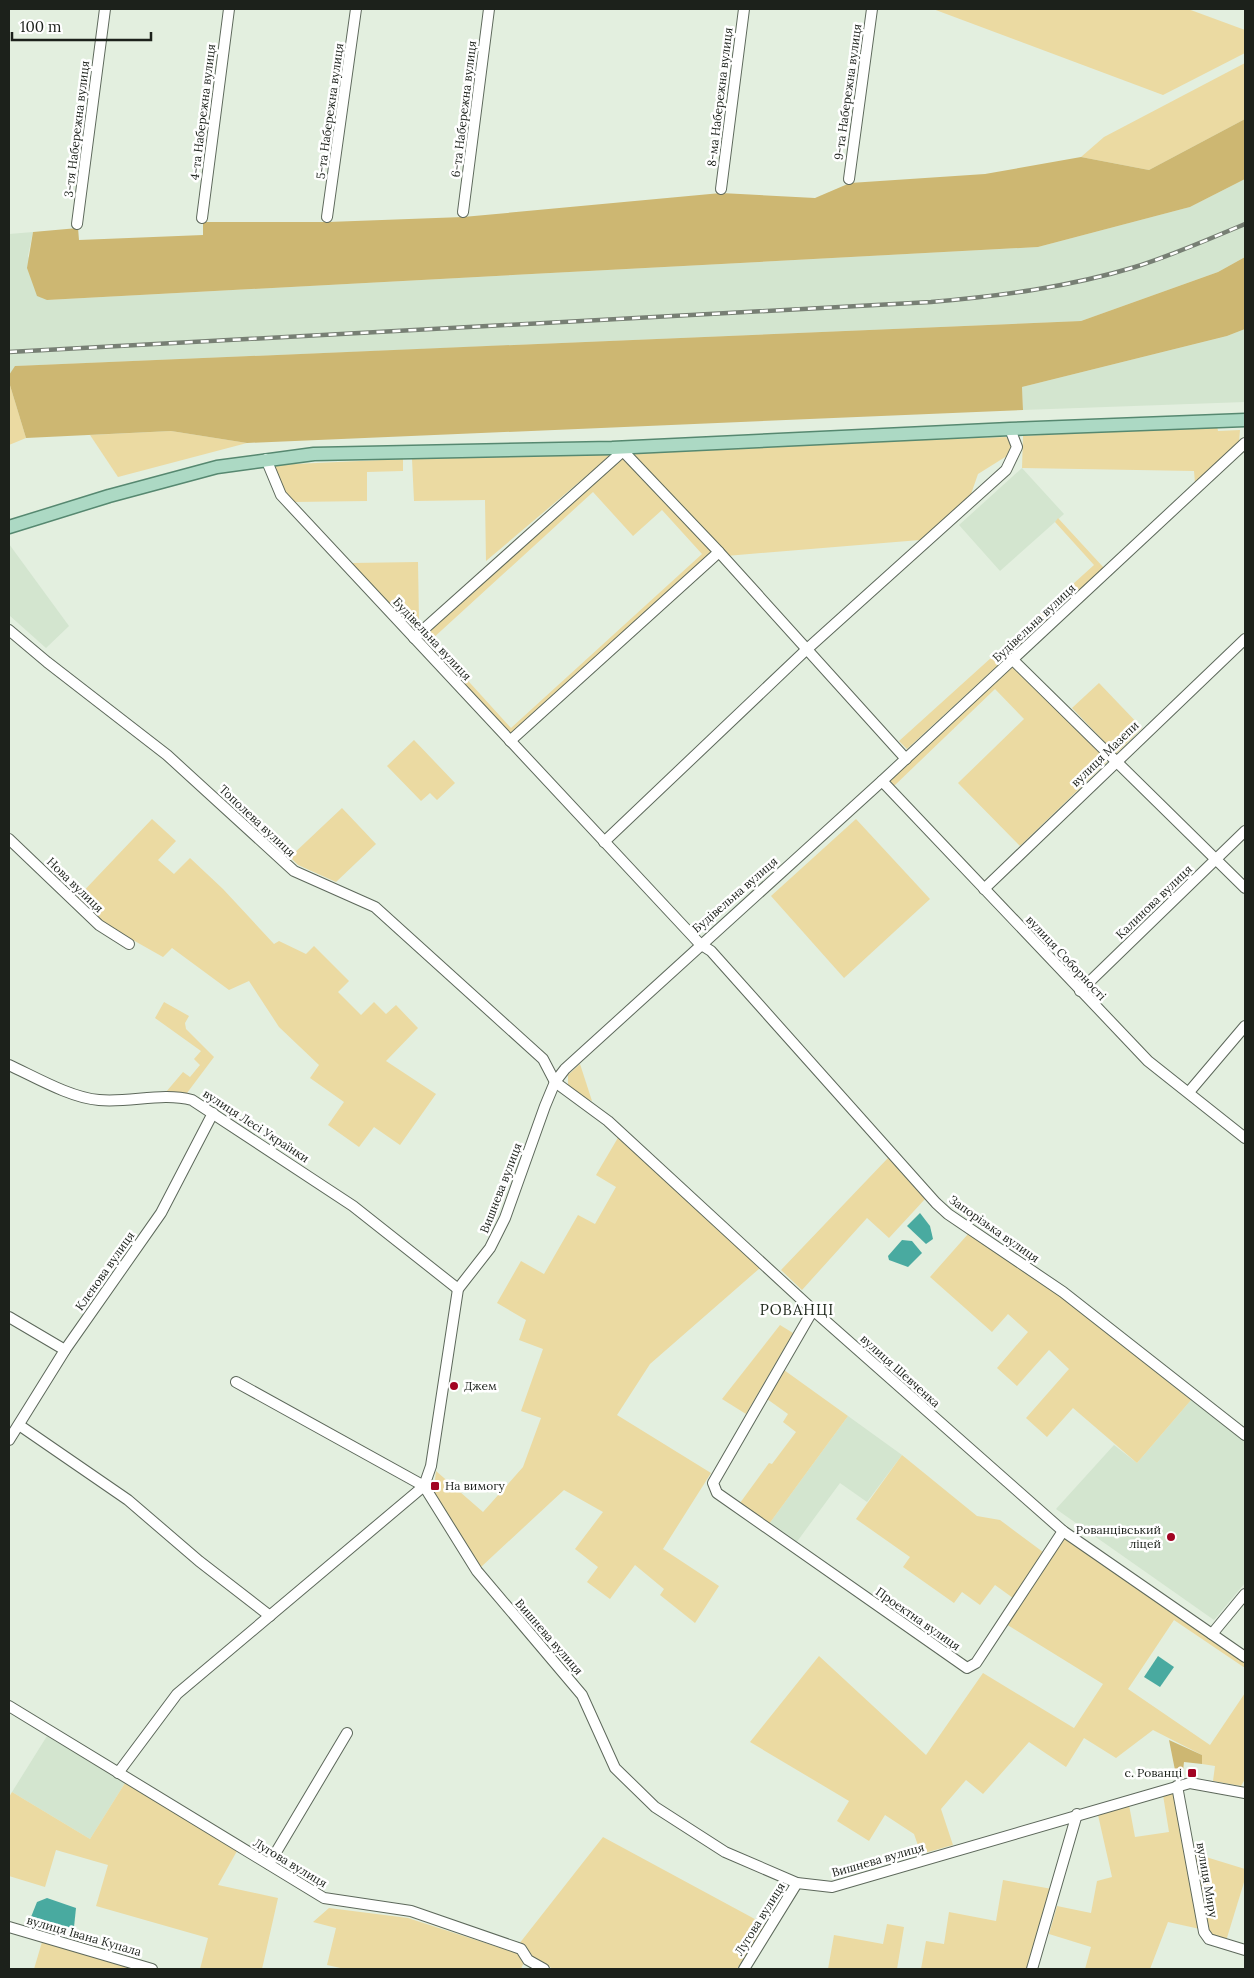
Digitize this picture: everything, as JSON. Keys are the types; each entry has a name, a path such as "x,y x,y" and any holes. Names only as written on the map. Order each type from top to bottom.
{"main road":[{"path":"9,527 174,477 266,459 314,454 617,450 1010,429 1245,420"}],"street":[{"name":"3-тя Набережна вулиця","path":"77,224 105,9"},
{"name":"4-та Набережна вулиця","path":"202,218 229,9"},
{"name":"5-та Набережна вулиця","path":"327,217 356,9"},
{"name":"6-та Набережна вулиця","path":"463,212 489,9"},
{"name":"8-ма Набережна вулиця","path":"721,188 744,9"},
{"name":"9-та Набережна вулиця","path":"849,179 872,9"},
{"path":"604,842 806,650 1006,470 1011,464 1018,447 1010,429"},
{"name":"Будівельна вулиця","path":"266,459 281,494 700,944 906,759 1245,443"},
{"path":"414,638 617,450 719,552 906,759"},
{"path":"510,741 719,552"},
{"name":"Тополева вулиця","path":"9,630 47,662 167,755 294,871 375,907 543,1059 555,1082"},
{"name":"вулиця Мазепи","path":"984,889 1116,760 1245,639"},
{"path":"1012,659 1245,888"},
{"name":"вулиця Соборності","path":"882,781 1148,1061 1245,1138"},
{"name":"Калинова вулиця","path":"1080,990 1245,831"},
{"name":"Нова вулиця","path":"9,839 99,925 129,944"},
{"name":"Вишнева вулиця","path":"700,944 565,1069 555,1082 505,1218 490,1248 458,1289 431,1466 424,1486 477,1572 582,1695 615,1768 655,1807 725,1852 797,1883 832,1887 1077,1814 1190,1783 1245,1793"},
{"name":"Запорізька вулиця","path":"700,944 711,951 942,1209 1063,1292 1245,1435"},
{"path":"1189,1092 1245,1026"},
{"name":"вулиця Лесі Українки","path":"9,1065 84,1098 100,1101 178,1096 192,1100 353,1206 458,1289"},
{"name":"вулиця Шевченка","path":"555,1082 608,1121 813,1310 1063,1531 1245,1657"},
{"name":"Кленова вулиця","path":"9,1440 65,1350 161,1213 213,1113"},
{"name":"Проектна вулиця","path":"813,1310 713,1483 717,1493 968,1668 976,1664 1063,1531"},
{"path":"9,1317 65,1350"},
{"path":"118,1773 177,1694 424,1486 236,1382"},
{"path":"19,1425 128,1500 199,1561 270,1616"},
{"path":"1212,1634 1245,1594"},
{"name":"Лугова вулиця","path":"9,1706 324,1898 411,1911 521,1949 526,1965 544,1969"},
{"path":"268,1864 347,1733"},
{"name":"вулиця Миру","path":"1177,1786 1204,1932 1210,1939 1245,1950"},
{"path":"1032,1969 1077,1814"},
{"name":"Лугова вулиця","path":"744,1969 797,1883"},
{"name":"вулиця Івана Купала","path":"9,1927 152,1969"}],"shaded area":[{"path":"933,9 1188,9 1245,30 1245,53 1163,95"},
{"path":"1245,63 1245,119 1149,170 1081,157 1104,137"},
{"path":"1245,119 1245,179 1190,207 1038,247 47,300 37,296 27,268 33,232 78,228 79,240 203,235 203,222 328,222 463,217 721,193 815,198 850,183 985,174 1081,157 1149,170"},
{"path":"1245,179 1245,257 1218,272 1081,321 16,366 9,375 9,234 33,232 28,256 47,300 1038,247 1190,207"},
{"path":"1245,257 1245,329 1227,336 1022,387 1023,410 247,443 171,431 26,438 9,382 9,375 15,366 1081,321 1218,272"},
{"path":"1245,329 1245,402 1023,410 1022,387 1227,336"},
{"path":"9,382 26,438 9,445"},
{"path":"1217,426 1218,431 1240,430 1239,442 1195,483 1194,471 1022,468 1023,436"},
{"path":"171,431 247,443 118,477 90,435"},
{"path":"1006,437 1013,444 1010,454 978,474 970,497 920,540 726,556 626,450"},
{"path":"609,450 610,456 486,561 485,500 414,501 412,459"},
{"path":"624,456 714,552 510,736 420,639","holes":["593,492 633,536 662,510 702,554 511,728 431,640"]},
{"path":"403,459 403,471 367,472 367,501 294,502 285,492 273,465"},
{"path":"1022,468 1064,514 1000,571 959,525"},
{"path":"1058,518 1104,568 907,749 899,741 1094,565 1055,522"},
{"path":"9,544 69,626 46,648 9,615"},
{"path":"418,562 419,621 411,629 351,563"},
{"path":"1012,665 1109,760 1020,846 958,783 1024,719 995,689 894,786 890,781"},
{"path":"1099,683 1142,728 1116,754 1072,708"},
{"path":"414,740 455,783 437,800 430,793 421,801 387,766"},
{"path":"342,808 376,844 336,882 298,865 290,857"},
{"path":"152,819 176,841 158,860 174,874 190,858 223,889 274,944 279,941 306,954 314,946 349,981 338,992 361,1015 374,1002 386,1014 396,1005 418,1028 386,1061 436,1094 400,1145 374,1127 359,1147 328,1125 344,1102 310,1078 319,1065 279,1027 249,981 229,990 172,948 163,957 101,922 77,898"},
{"path":"856,819 930,899 844,978 771,896"},
{"path":"164,1002 189,1016 185,1023 186,1029 214,1057 187,1093 166,1092 183,1072 190,1077 200,1065 194,1059 201,1051 155,1018"},
{"path":"580,1064 592,1101 575,1093 568,1087 568,1075"},
{"path":"619,1136 760,1268 650,1364 617,1415 711,1473 663,1549 719,1586 695,1623 660,1595 664,1589 635,1565 610,1599 587,1582 598,1567 575,1549 603,1512 564,1490 481,1567 433,1492 438,1492 439,1480 435,1480 436,1471 483,1512 523,1467 541,1418 521,1411 543,1349 519,1340 526,1320 497,1303 521,1261 544,1274 578,1215 595,1224 616,1187 596,1175"},
{"path":"888,1158 925,1199 889,1238 867,1218 802,1290 781,1270"},
{"path":"968,1234 1061,1297 1191,1400 1137,1463 1073,1408 1047,1437 1026,1418 1069,1369 1049,1350 1017,1386 997,1368 1028,1332 1008,1314 992,1332 930,1277"},
{"path":"780,1325 793,1333 746,1414 722,1399"},
{"path":"784,1370 848,1416 769,1524 740,1503 769,1463 772,1464 796,1432 783,1422 788,1414 767,1399"},
{"name":"Рованцівський ліцей","path":"1191,1400 1245,1442 1245,1583 1214,1620 1056,1509 1114,1445 1137,1463"},
{"path":"848,1416 902,1455 867,1502 840,1483 796,1543 769,1524"},
{"path":"902,1455 977,1516 1000,1520 1043,1552 1013,1598 995,1585 980,1605 962,1592 954,1603 903,1567 910,1557 856,1519"},
{"path":"1065,1538 1245,1662 1245,1668 1174,1620 1128,1689 1210,1745 1245,1693 1245,1779 1241,1786 1213,1781 1215,1766 1202,1764 1202,1755 1153,1730 1116,1758 1084,1738 1066,1767 1029,1742 983,1794 966,1780 941,1809 953,1845 921,1854 914,1834 885,1815 869,1841 837,1821 849,1801 750,1742 819,1656 926,1755 983,1673 1074,1728 1103,1684 1006,1624"},
{"path":"47,1736 125,1783 90,1839 12,1792"},
{"path":"1169,1740 1202,1755 1202,1764 1184,1762 1182,1779 1177,1780"},
{"path":"125,1783 237,1851 218,1885 278,1898 262,1969 200,1969 208,1938 96,1906 108,1865 56,1850 45,1887 9,1876 9,1797 12,1792 90,1839"},
{"path":"1175,1792 1200,1929 1168,1922 1150,1969 1085,1969 1091,1947 1049,1934 1057,1906 1091,1913 1097,1881 1112,1877 1098,1815 1129,1805 1135,1837 1169,1832 1163,1795"},
{"path":"603,1837 766,1925 737,1969 553,1969 533,1957 526,1946 519,1944"},
{"path":"1193,1853 1245,1869 1245,1879 1226,1941 1211,1936 1207,1930"},
{"path":"1003,1880 1052,1889 1028,1969 921,1969 926,1941 944,1944 949,1912 996,1921"},
{"path":"329,1908 408,1918 519,1954 524,1962 521,1969 345,1969 327,1965 336,1928 313,1922"},
{"path":"887,1924 904,1927 897,1969 828,1969 834,1935 883,1944"},
{"path":"42,1942 134,1969 34,1969"}],"water":[{"path":"920,1213 930,1226 933,1239 926,1244 907,1226"},
{"path":"902,1240 912,1241 922,1253 908,1267 889,1260 888,1256"},
{"path":"1158,1656 1174,1667 1160,1687 1144,1677"},
{"path":"47,1898 76,1908 74,1927 71,1930 34,1922 31,1917 37,1902"}],"railway":[{"path":"9,352 957,300 1034,290 1110,274 1191,247 1245,224"}],"place":[{"name":"Джем","path":"454,1386"},
{"name":"На вимогу","path":"435,1486"},
{"name":"Рованцівський ліцей","path":"1171,1537"},
{"name":"с. Рованці","path":"1192,1773"}],"district":[{"name":"РОВАНЦІ","path":"797,1310"}]}
